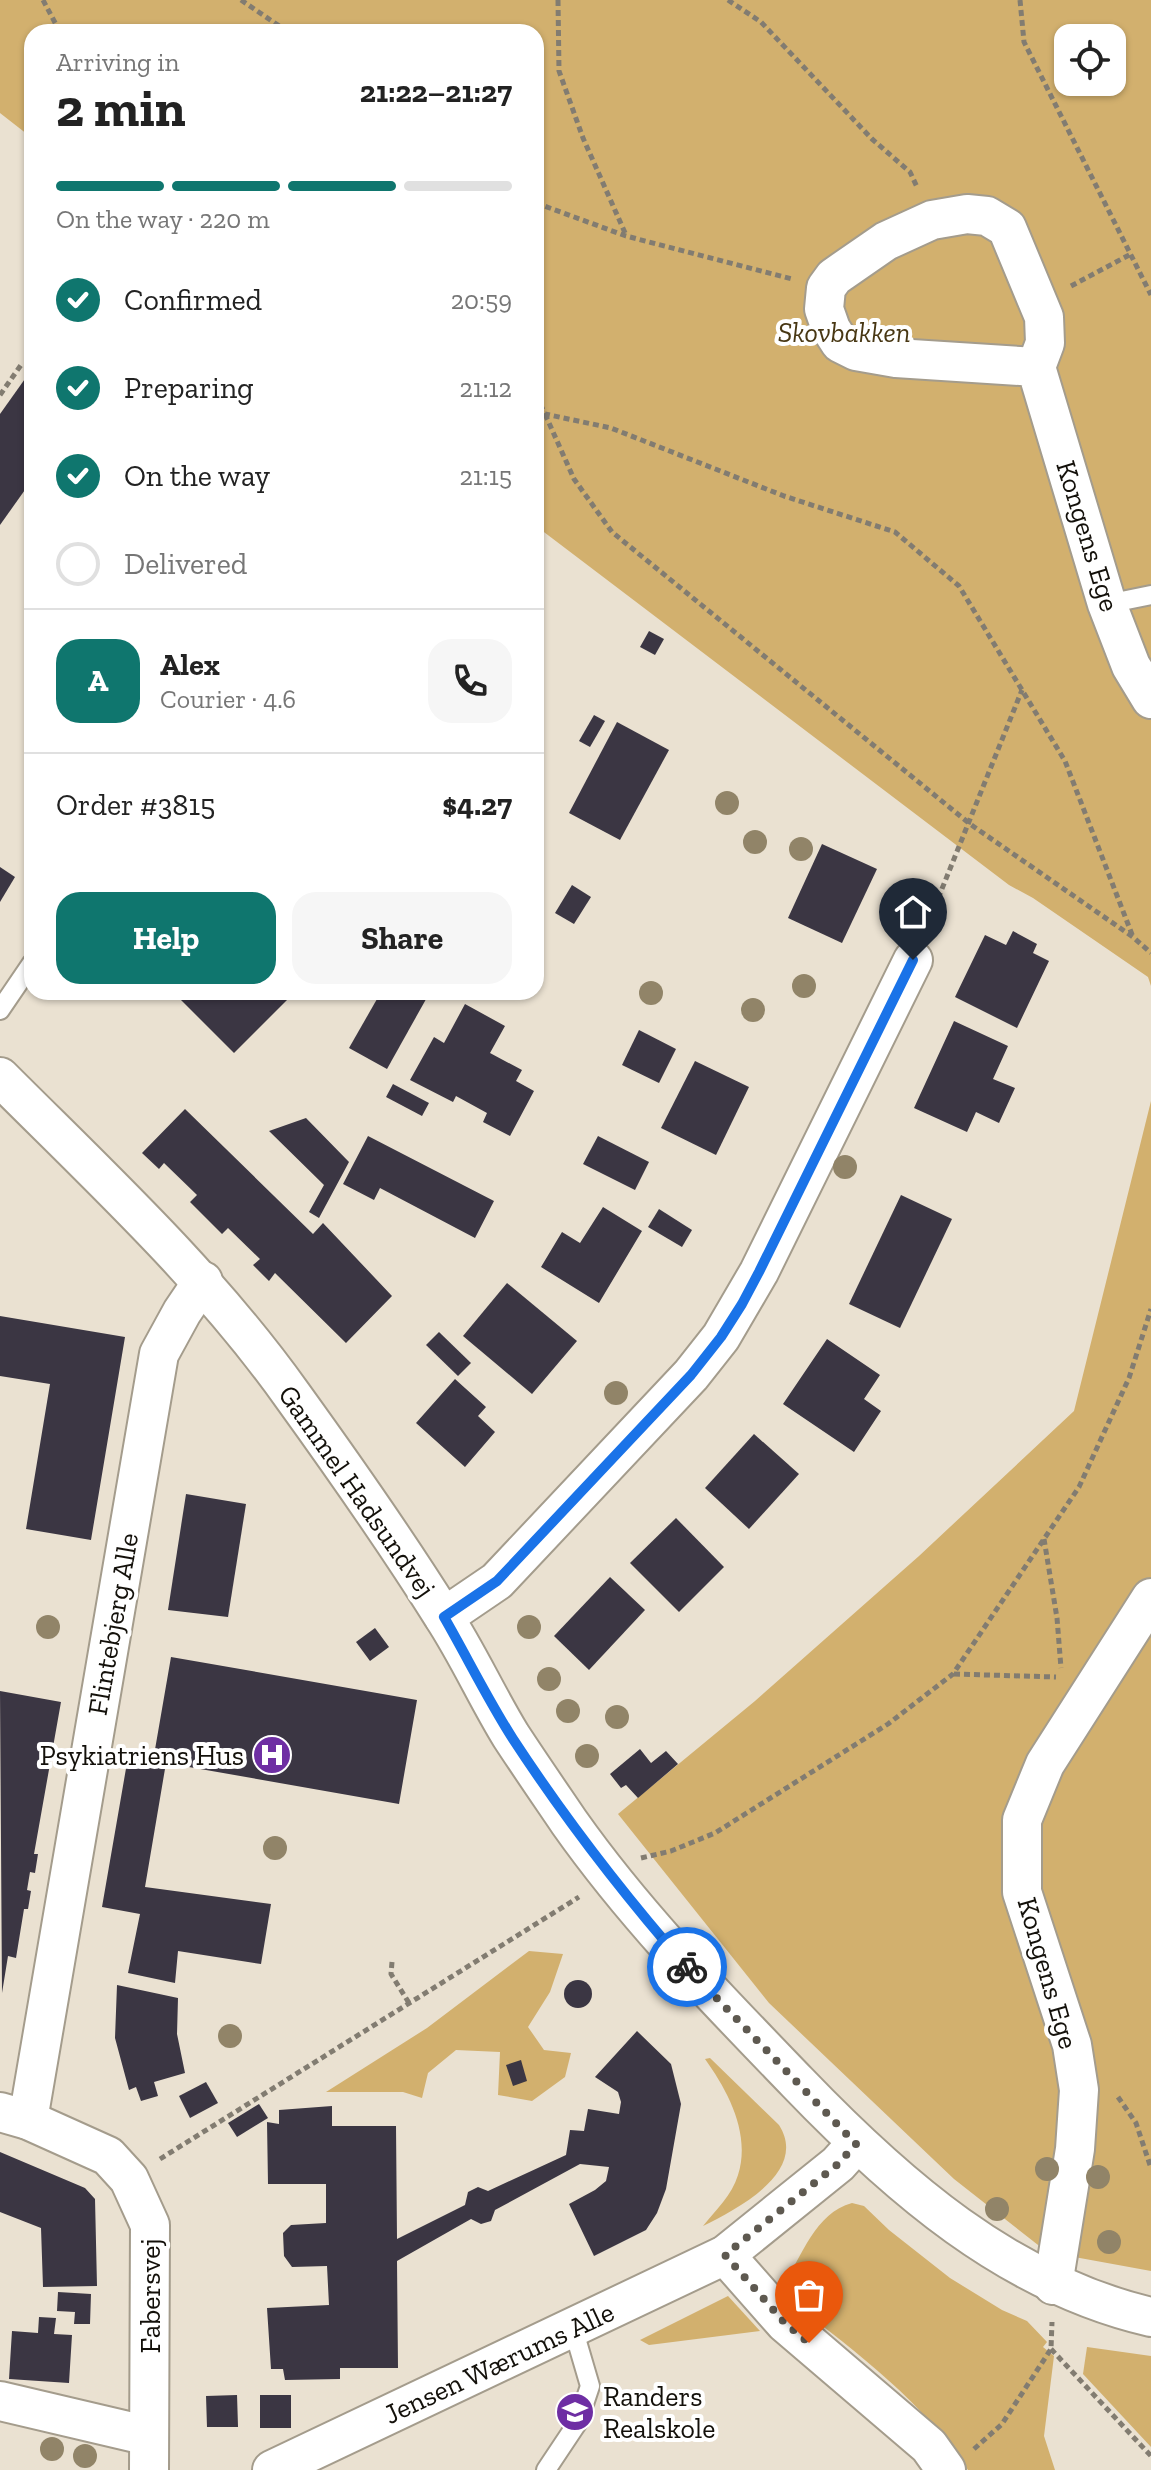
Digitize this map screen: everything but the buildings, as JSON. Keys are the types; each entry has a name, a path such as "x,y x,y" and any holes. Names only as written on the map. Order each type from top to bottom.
{"street":[{"name":"Kongens Ege","path":"826,288 834,277 886,241 932,220 967,214 987,216 1007,228 1044,317 1045,343 1036,367 1107,604 1131,666 1151,699"},
{"path":"826,288 824,309 831,329 840,343 856,351 896,358 1036,367"},
{"path":"444,1617 497,1581 691,1375 721,1337 753,1283 913,960"},
{"name":"Gammel Hadsundvej","path":"0,1077 203,1281 290,1392 444,1617 511,1736 610,1877 692,1973 856,2144 949,2221 1053,2285 1087,2300 1151,2317"},
{"name":"Flintebjerg Alle","path":"14,2116 159,1354 203,1281"},
{"name":"Kongens Ege","path":"1053,2285 1075,2149 1079,2090 1072,2045 1022,1892 1022,1820 1045,1764 1151,1598"},
{"name":"Fabersvej","path":"14,2116 108,2156 129,2179 150,2225 149,2453"},
{"name":"Jensen Wærums Alle","path":"272,2470 725,2255 838,2164 856,2144"},
{"path":"725,2255 785,2323 929,2446 946,2470"},
{"path":"0,2401 149,2453"}],"lane":[{"path":"1107,604 1151,595"},
{"path":"0,1010 24,975"},
{"path":"546,2470 578,2422 590,2386 573,2328"}],"path":[{"path":"43,0 56,24"},
{"path":"241,0 276,24"},
{"path":"558,0 559,71 583,138 626,236"},
{"path":"728,0 761,22 872,139 910,172"},
{"path":"1020,0 1024,42 1151,295"},
{"path":"544,206 626,236 826,288"},
{"path":"1038,303 1131,254"},
{"path":"0,395 21,365"},
{"path":"545,414 611,428 784,496 895,532 959,586 1065,761 1133,937"},
{"path":"545,414 574,479 612,532 970,824 1133,937 1151,953"},
{"path":"913,960 1022,689"},
{"path":"671,1851 729,1825 888,1724 953,1674 1079,1487 1129,1378 1151,1309"},
{"path":"953,1674 1061,1677 1056,1603 1044,1539"},
{"path":"129,2179 610,1877"},
{"path":"392,1962 391,1974 409,2003"},
{"path":"1076,2074 1100,2071 1136,2123 1151,2168"},
{"path":"1002,2424 1051,2349 1151,2456"}],"green space":[{"name":"Skovbakken","path":"0,0 1151,0 1151,986 1148,977 1033,898 1009,885 544,532 544,24 24,24 24,132 0,113"},
{"path":"1151,1101 1151,2271 1047,2252 954,2179 769,2003 618,1814 755,1701 919,1556 1074,1411"},
{"path":"529,1951 563,1954 550,1992 528,2027 544,2050 571,2053 565,2077 532,2101 498,2095 500,2052 456,2050 428,2073 422,2098 403,2092 326,2092 427,2028"},
{"path":"710,2058 779,2125 786,2142 785,2158 765,2187 733,2210 703,2226 732,2189 738,2175 742,2144 729,2099 705,2059"},
{"path":"852,2203 864,2206 950,2278 1002,2310 1027,2321 1047,2342 1043,2347 1054,2356 1044,2436 1055,2470 968,2470 931,2423 889,2380 795,2305 783,2286 803,2249 828,2216"},
{"path":"728,2296 760,2331 649,2345 640,2340"},
{"path":"1087,2347 1151,2356 1151,2447 1083,2374"}],"way so far":[{"path":"687,1967 856,2144 838,2164 725,2255 785,2323 809,2343"}],"place":[{"name":"Psykiatriens Hus","path":"272,1755"},
{"name":"Randers Realskole","path":"575,2412"}],"route":[{"path":"687,1967 610,1877 570,1823 511,1736 444,1617 497,1581 585,1484 691,1375 721,1337 759,1272 913,960"}]}
